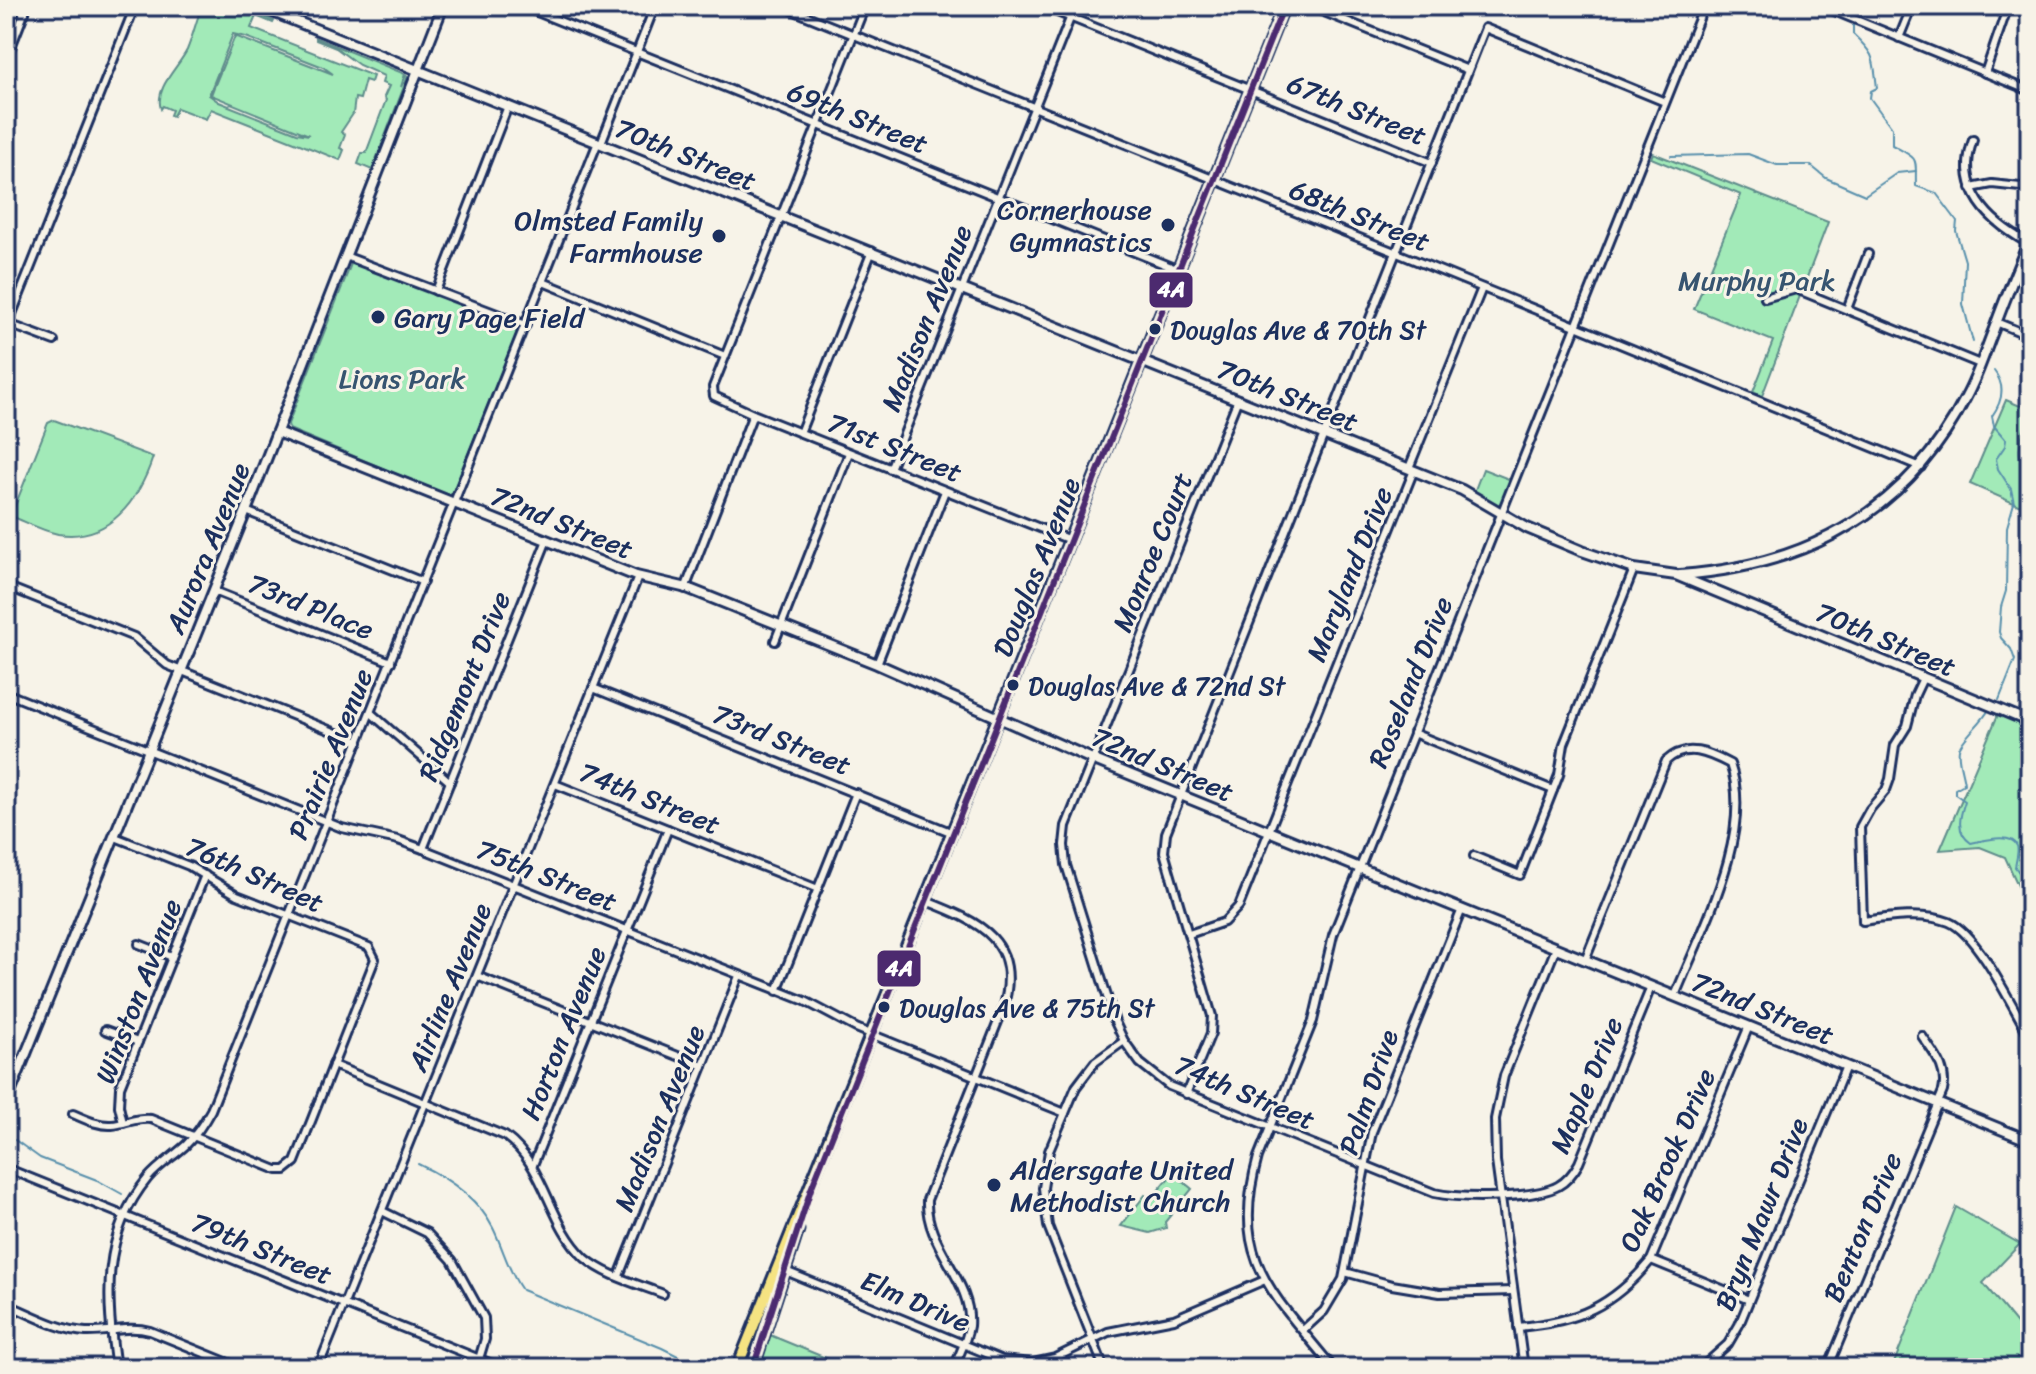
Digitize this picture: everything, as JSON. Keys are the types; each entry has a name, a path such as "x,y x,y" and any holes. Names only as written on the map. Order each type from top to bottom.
{"main road":[{"name":"Douglas Avenue","path":"753,1368 782,1269 811,1189 1284,6"},
{"name":"Douglas Avenue","path":"737,1368 782,1269"}],"street":[{"path":"6,60 26,10 7,6"},
{"path":"54,341 7,325 135,6"},
{"name":"70th Street","path":"258,6 1412,469 1473,495 1542,535 1634,569 1676,575 2030,722"},
{"name":"Aurora Avenue","path":"6,1103 246,511 443,6"},
{"name":"69th Street","path":"522,6 1179,270"},
{"name":"Prairie Avenue","path":"116,1368 108,1273 115,1242 147,1179 194,1136 211,1110 655,6"},
{"name":"68th Street","path":"782,6 1921,467"},
{"path":"543,282 725,356 865,6"},
{"name":"67th Street","path":"1042,6 1432,163"},
{"name":"Madison Avenue","path":"890,469 1075,6"},
{"path":"1309,6 1468,70"},
{"name":"Roseland Drive","path":"1333,1368 1277,1300 1265,1280 1251,1241 1248,1204 1255,1169 1313,1021 1333,935 1704,6"},
{"path":"1822,6 2030,91"},
{"path":"1899,38 1912,6"},
{"path":"1985,73 2008,6"},
{"path":"1186,1094 1212,1021 1210,1004 1164,852 1166,833 1485,28 1665,102"},
{"path":"436,291 508,106"},
{"path":"1676,575 1731,568 1773,558 1814,544 1853,525 1874,511 1921,467 1954,419 1980,364 2029,240 1984,212 1974,199 1969,162 1973,140"},
{"path":"1971,188 1992,184 2030,188"},
{"path":"800,433 872,251"},
{"path":"1847,309 1868,254"},
{"path":"345,256 526,325"},
{"name":"Maryland Drive","path":"1189,934 1224,922 1235,912 1482,288"},
{"path":"1765,298 1796,289 1980,364"},
{"path":"1996,322 2030,336"},
{"name":"71st Street","path":"725,356 713,387 716,399 1070,540"},
{"name":"Monroe Court","path":"1124,1041 1115,1022 1066,865 1066,826 1238,399"},
{"path":"685,589 753,414"},
{"name":"72nd Street","path":"277,432 638,577 685,589 781,625 1092,759 2030,1141"},
{"path":"2030,443 2030,454"},
{"path":"775,641 849,453"},
{"path":"877,664 945,491"},
{"path":"246,511 423,582"},
{"name":"Ridgemont Drive","path":"423,849 547,540"},
{"path":"1474,856 1520,875 1560,771 1564,744 1634,569"},
{"name":"Airline Avenue","path":"318,1368 638,577"},
{"path":"6,586 134,637 159,659 182,670 359,742"},
{"name":"73rd Place","path":"214,591 391,662"},
{"path":"1923,678 1907,726 1895,745 1886,790 1860,827 1863,921 1922,917 1939,918 1955,925 1973,942 2030,1037"},
{"name":"73rd Street","path":"593,688 953,833"},
{"name":"75th Street","path":"6,693 327,822 423,849 514,885 823,1010 872,1035 1065,1113"},
{"path":"371,713 450,782"},
{"path":"1413,733 1553,790"},
{"path":"1585,960 1666,761 1678,752 1699,750 1730,764 1737,782 1733,843 1727,866 1675,996"},
{"name":"74th Street","path":"555,784 818,889"},
{"path":"777,991 856,793"},
{"name":"Horton Avenue","path":"533,1165 668,829"},
{"name":"76th Street","path":"115,837 205,875 237,895 369,947 375,953 333,1065"},
{"name":"Winston Avenue","path":"123,1123 118,1094 205,875"},
{"path":"926,901 965,916 984,928 994,938 1007,965 1008,995 928,1194 927,1209 932,1234 965,1300 969,1324 954,1368"},
{"name":"Palm Drive","path":"1303,1330 1335,1296 1345,1272 1376,1118 1462,909"},
{"path":"139,944 172,957"},
{"path":"1524,1368 1494,1140 1498,1098 1504,1076 1556,948"},
{"path":"477,976 703,1066"},
{"name":"Madison Avenue","path":"619,1276 739,976"},
{"name":"Maple Drive","path":"1500,1195 1544,1191 1564,1182 1574,1172 1651,987"},
{"name":"Oak Brook Drive","path":"1518,1327 1563,1321 1602,1305 1628,1286 1651,1260 1663,1238 1749,1026"},
{"path":"105,1030 138,1042"},
{"name":"Benton Drive","path":"1828,1368 1938,1103 1945,1076 1941,1064 1922,1036"},
{"path":"1104,1368 1048,1226 1043,1200 1046,1163 1076,1087 1088,1070 1124,1041"},
{"name":"74th Street","path":"1124,1041 1149,1072 1186,1094 1434,1193 1464,1198 1500,1195"},
{"path":"73,1114 104,1125 142,1117 151,1119 277,1170 287,1169 295,1162 333,1065 505,1136 521,1149 533,1165 569,1239 588,1260 663,1294"},
{"name":"Bryn Mawr Drive","path":"1701,1368 1728,1344 1739,1325 1846,1066"},
{"name":"79th Street","path":"6,1168 502,1368"},
{"path":"382,1211 427,1233 452,1260 484,1318 485,1339 479,1359"},
{"path":"1651,1260 1749,1300"},
{"name":"Elm Drive","path":"782,1269 1002,1360 1032,1363 1055,1358 1119,1328 1174,1319 1265,1280"},
{"path":"1345,1272 1392,1285 1440,1293 1513,1291"},
{"path":"6,1304 69,1329 86,1332 111,1329 150,1331 241,1368"}],"green space":[{"path":"202,6 238,6 274,21 256,16 251,28 373,76 371,82 365,80 360,99 355,98 353,114 341,132 345,135 340,160 211,109 206,119 177,108 173,116 170,115 172,110 163,106 161,109 161,93 187,50","holes":["233,34 323,67 333,74 235,36 211,95 309,135 219,102 209,95"]},
{"path":"316,38 405,74 401,87 408,76 372,170 358,164 362,153 366,153 389,86 382,83 384,76 359,65"},
{"name":"Murphy Park","path":"1653,153 1828,222 1762,396 1753,392 1773,341 1694,309 1741,195 1651,158"},
{"name":"Lions Park","path":"351,264 517,326 452,494 447,495 289,429 288,424"},
{"path":"2006,400 2030,410 2020,449 2020,457 2030,468 2030,497 2025,508 1970,484"},
{"path":"54,420 153,457 130,502 119,515 92,531 76,535 58,534 11,516 48,423"},
{"path":"1483,469 1514,481 1502,512 1473,495"},
{"path":"1997,709 2030,722 2030,912 2005,857 1980,847 1940,850 1997,717"},
{"path":"1173,1173 1192,1189 1165,1222 1166,1228 1150,1233 1121,1226 1145,1195 1151,1199"},
{"path":"1956,1207 2020,1244 1983,1283 2030,1336 2030,1360 2023,1368 1892,1368"},
{"path":"765,1333 850,1368 753,1368"}],"waterway":[{"path":"1859,12 1862,6"},
{"path":"1853,25 1853,34 1872,58 1877,88 1871,91 1870,98 1892,128 1892,145 1914,160 1916,186 1936,193 1957,221 1956,231 1965,261 1963,304 1973,342"},
{"path":"1671,156 1748,154 1777,165 1810,165 1826,178 1865,195 1897,173 1916,171"},
{"path":"1994,371 2000,382 2001,394 1992,416 1994,426 2006,440 1996,459 1998,469 2011,489 2014,503 2007,527 2006,591 1999,632 2015,660 1999,700"},
{"path":"1988,711 1959,749 1964,784 1955,789 1955,794 1965,801 1960,818 1961,829 1971,843 1996,838 2014,842 2018,851 2015,867 2030,887"},
{"path":"15,1140 40,1158 97,1180 122,1194"},
{"path":"418,1164 451,1182 479,1207 493,1228 522,1290 662,1348 702,1368"}],"transit line":[{"name":"4A","path":"753,1368 811,1189 1284,6"}],"place":[{"name":"Cornerhouse Gymnastics","path":"1168,225"},
{"name":"Olmsted Family Farmhouse","path":"719,236"},
{"name":"Gary Page Field","path":"378,317"},
{"name":"Douglas Ave & 70th St","path":"1155,329"},
{"name":"Douglas Ave & 72nd St","path":"1013,685"},
{"name":"Douglas Ave & 75th St","path":"884,1007"},
{"name":"Aldersgate United Methodist Church","path":"994,1185"}]}
